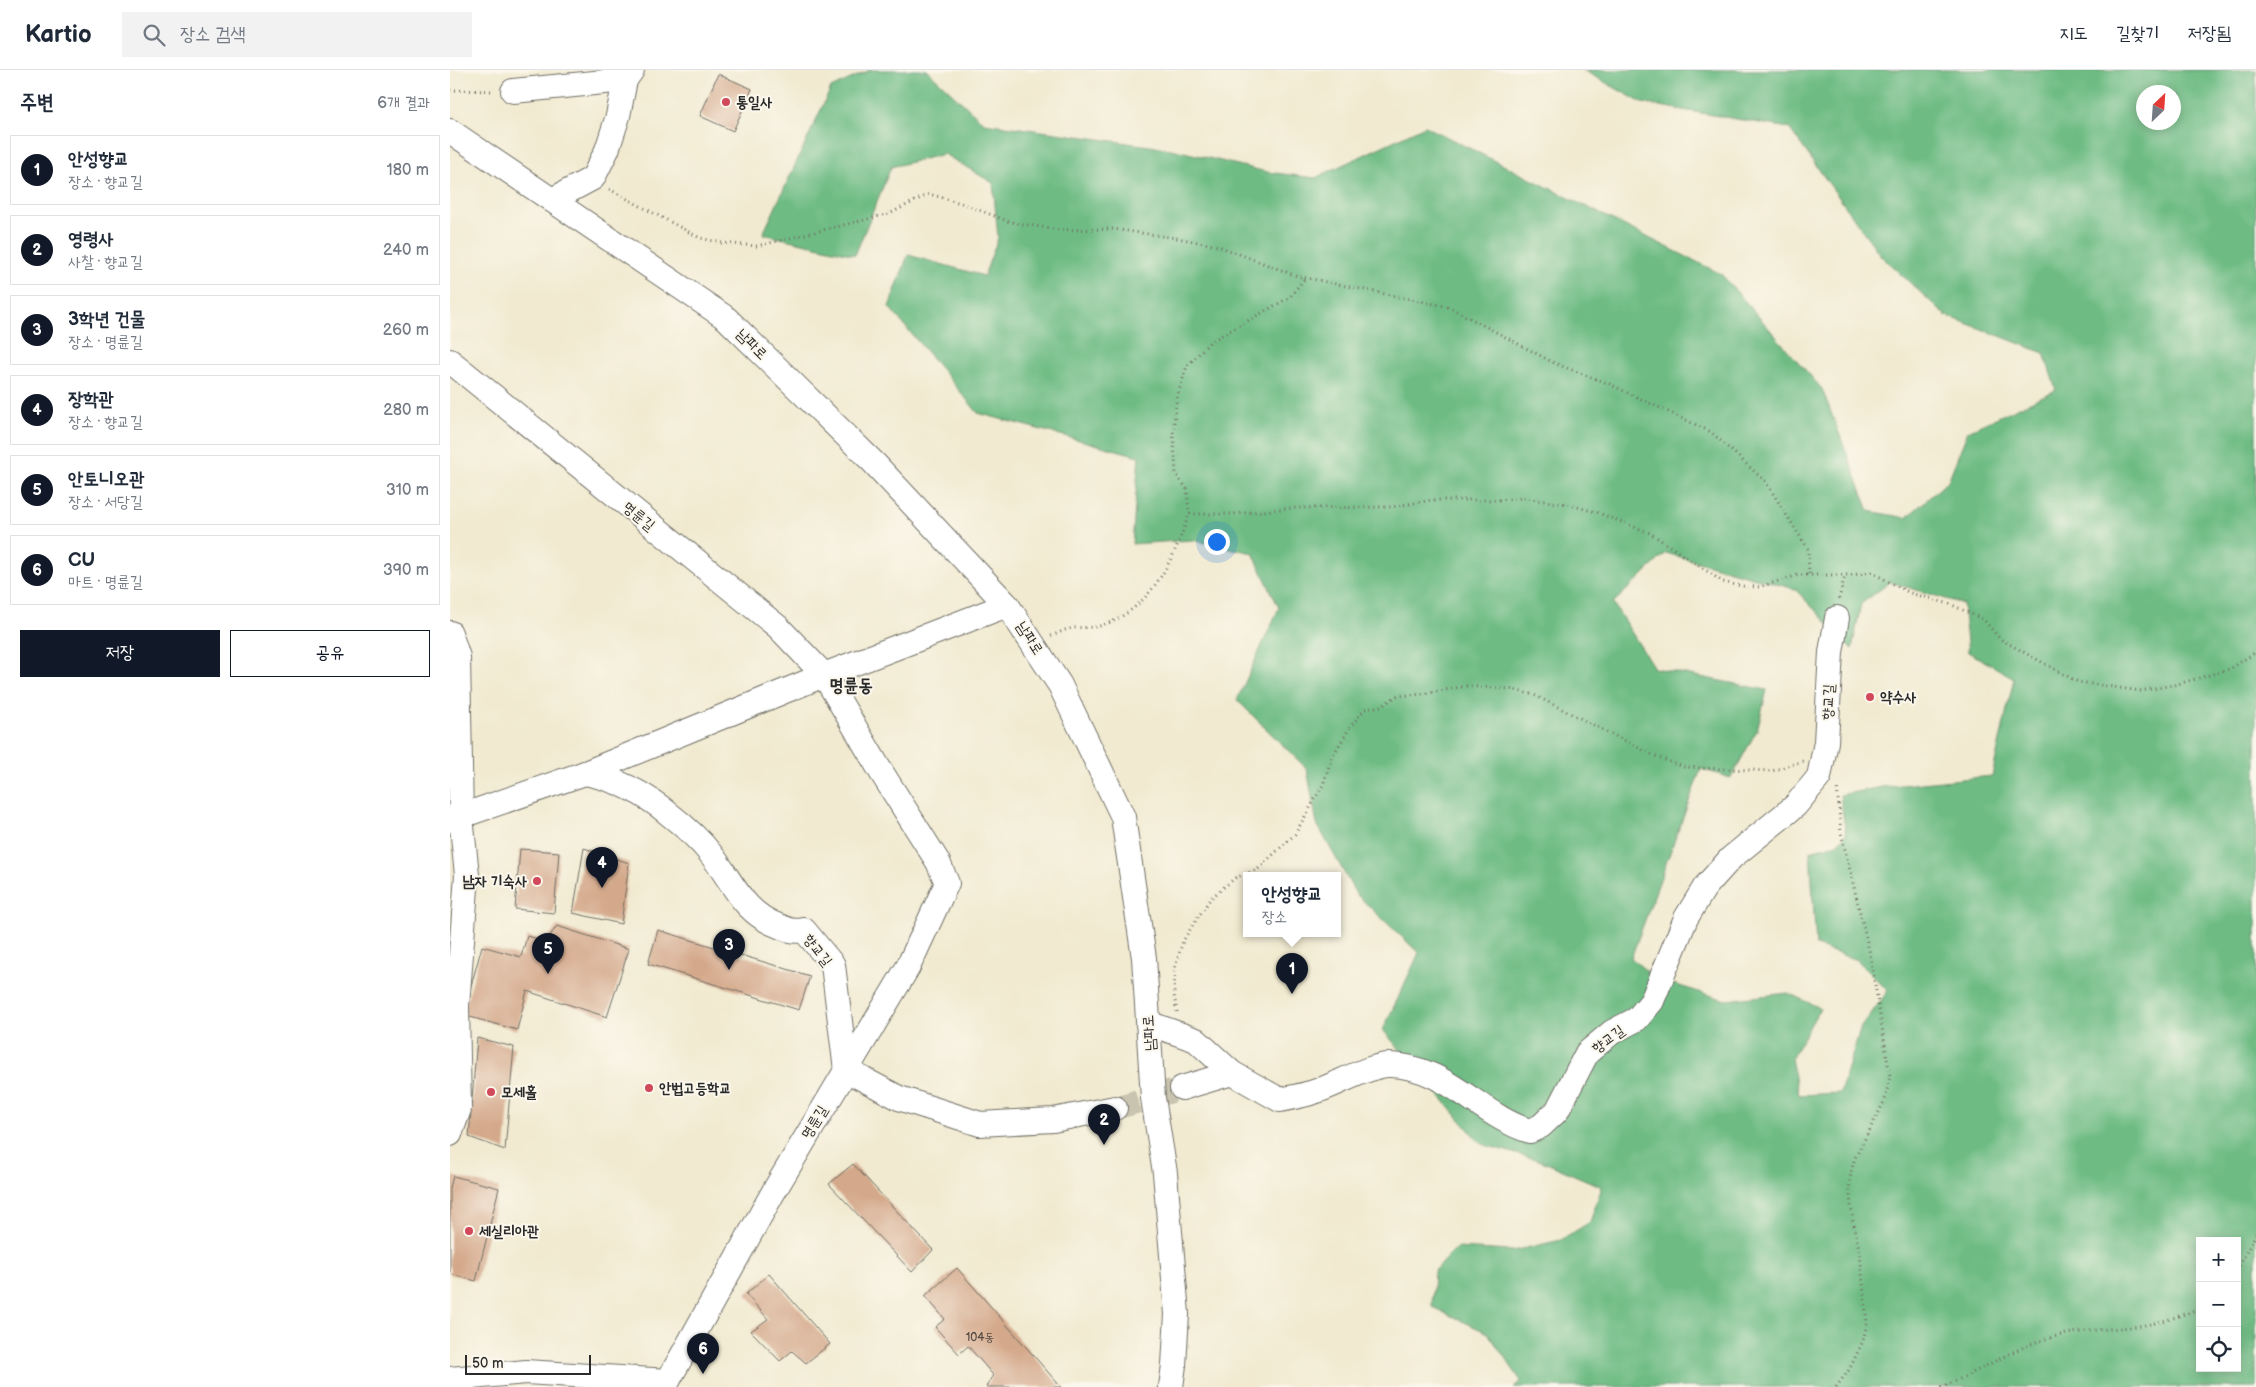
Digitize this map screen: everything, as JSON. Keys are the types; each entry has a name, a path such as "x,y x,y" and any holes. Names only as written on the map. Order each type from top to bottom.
{"street":[{"path":"514,91 629,75 607,150 594,178 552,200"},
{"name":"남파로","path":"450,131 726,318 874,463 1008,605 1060,685 1123,817 1144,958 1153,1098 1165,1173 1177,1314 1171,1387"},
{"name":"명륜길","path":"450,361 778,627 824,675 880,770 938,862 947,883 908,967 726,1275 671,1384 526,1372 450,1379"},
{"path":"455,818 585,773 824,675 1008,605"},
{"name":"향교길","path":"1148,1023 1196,1040 1232,1073 1280,1100 1324,1089 1363,1072 1388,1064 1429,1072 1515,1126 1530,1131 1541,1126 1557,1111 1587,1053 1612,1032 1637,1019 1652,1001 1686,918 1705,887 1731,858 1795,806 1819,777 1824,750 1831,652 1837,618"},
{"path":"450,633 458,657 455,818 467,875 457,1006 459,1108 450,1134"},
{"name":"향교길","path":"585,773 604,777 642,794 670,814 710,852 747,908 768,923 795,932 804,930 833,966 846,1070"},
{"path":"846,1070 899,1098 980,1124 1053,1120 1115,1108"},
{"path":"1182,1088 1232,1073"}],"path":[{"path":"450,90 514,91"},
{"path":"594,178 615,194 700,238 722,243 757,246 835,228 889,214 929,194 1018,223 1060,230 1113,229 1209,244 1306,278 1449,307 1556,364 1607,383 1711,432 1765,481 1808,549 1809,575"},
{"path":"1033,644 1070,628 1103,625 1128,612 1150,594 1162,575 1183,530 1188,514 1187,489 1176,474 1173,430 1177,397 1187,366 1210,342 1290,297 1306,278"},
{"path":"1188,514 1232,514 1292,508 1391,507 1432,500 1524,498 1566,504 1596,512 1650,533 1723,582 1741,586 1759,587 1799,575 1853,575 1871,572 1910,593 1950,604 1984,620 2000,638 2078,682 2141,691 2178,684 2230,669 2256,652"},
{"path":"1250,872 1258,869 1295,834 1323,785 1332,757 1350,727 1365,709 1382,706 1397,696 1423,694 1466,686 1510,689 1534,695 1655,756 1683,767 1772,771 1814,757 1824,750 1836,780 1840,833 1870,954 1890,1076 1885,1100 1855,1158 1851,1172 1850,1197 1860,1253 1867,1323 1863,1341 1850,1370 1836,1387"},
{"path":"1182,1035 1174,995 1175,967 1183,941 1211,898 1235,878 1243,875"},
{"path":"2241,1262 2256,1234"},
{"path":"1941,1387 1965,1378 2028,1344 2097,1330 2146,1325 2196,1309"}],"green space":[{"path":"870,70 927,70 984,123 1171,149 1267,172 1315,178 1425,126 1721,274 1822,389 1869,511 1906,518 1948,481 1968,431 2056,390 2044,353 1945,315 1881,256 1789,128 1642,103 1583,70 2256,70 2256,1387 1514,1387 1521,1381 1488,1333 1432,1307 1434,1271 1456,1248 1513,1251 1561,1240 1590,1222 1602,1187 1542,1161 1481,1144 1383,1030 1419,953 1356,894 1317,824 1307,769 1237,700 1279,608 1253,553 1192,540 1132,544 1139,456 978,413 889,307 908,255 984,276 998,238 993,183 944,154 891,167 855,255 763,234 831,88","holes":["1666,553 1795,589 1852,649 1861,604 1890,582 1963,604 1968,652 2014,678 1992,776 1882,787 1840,795 1846,834 1837,844 1810,851 1816,946 1857,960 1888,991 1861,1027 1840,1093 1799,1095 1791,1059 1820,1008 1788,993 1726,1000 1656,979 1631,958 1701,769 1731,778 1757,730 1767,690 1654,668 1613,603"]}],"building":[{"name":"통일사","path":"718,74 752,89 733,131 700,116"},
{"path":"584,848 629,863 621,924 573,913"},
{"name":"남자 기숙사","path":"520,849 559,852 554,913 515,909"},
{"path":"557,926 629,949 607,1017 527,991 517,1030 463,1015 482,946 521,957 527,936 546,941"},
{"path":"658,930 810,976 799,1010 648,964"},
{"name":"모세홀","path":"477,1038 514,1047 505,1150 469,1137"},
{"path":"853,1164 933,1250 912,1272 829,1184"},
{"name":"세실리아관","path":"453,1176 499,1188 476,1281 450,1274 450,1188"},
{"path":"957,1268 1061,1387 986,1387 993,1375 968,1346 959,1354 935,1327 945,1319 925,1296"},
{"path":"769,1274 830,1344 806,1363 792,1351 780,1361 751,1331 768,1319 746,1294"}],"tunnel":[{"path":"1115,1108 1182,1088"}],"place":[{"name":"통일사","path":"726,102"},
{"name":"약수사","path":"1870,697"},
{"name":"남자 기숙사","path":"537,881"},
{"name":"장학관","path":"602,888"},
{"name":"3학년 건물","path":"729,970"},
{"name":"안토니오관","path":"548,974"},
{"name":"안성향교","path":"1292,994"},
{"name":"안법고등학교","path":"649,1088"},
{"name":"모세홀","path":"491,1092"},
{"name":"영령사","path":"1104,1145"},
{"name":"세실리아관","path":"469,1231"},
{"name":"CU","path":"703,1374"}],"district":[{"name":"명륜동","path":"851,685"}]}
